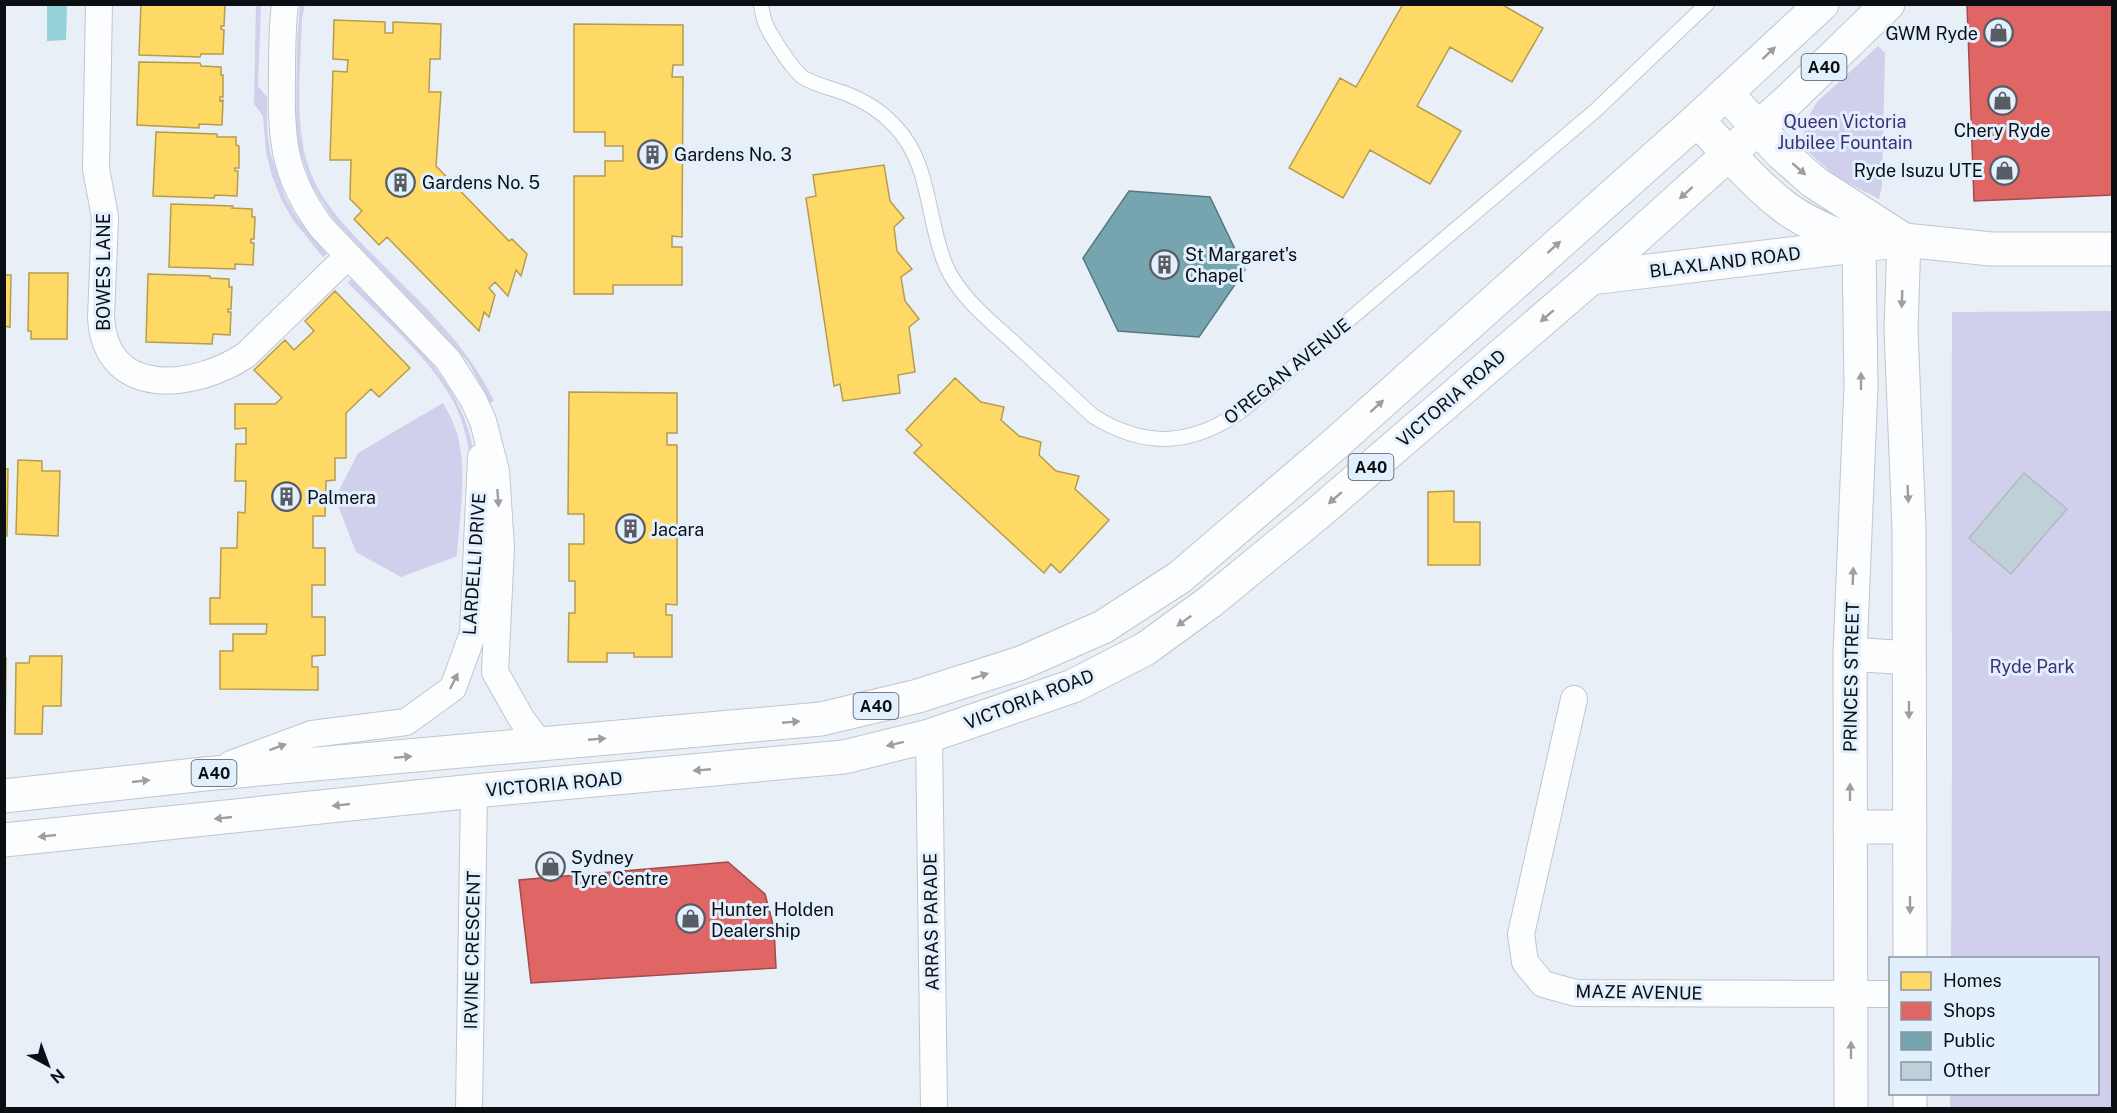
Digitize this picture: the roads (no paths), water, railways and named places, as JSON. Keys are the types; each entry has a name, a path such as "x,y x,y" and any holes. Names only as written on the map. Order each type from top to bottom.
{"main road":[{"name":"VICTORIA ROAD","path":"4,796 204,774 821,719 918,696 1011,666 1103,627 1180,578 1334,445 1697,120 1822,4"},
{"name":"VICTORIA ROAD","path":"4,840 474,791 844,757 929,736 1073,686 1145,649 1211,601 1317,514 1591,278 1758,128 1852,41 1888,4"},
{"name":"BLAXLAND ROAD","path":"1726,93 1781,153 1814,182 1904,240"},
{"name":"BLAXLAND ROAD","path":"1697,120 1752,179 1787,208 1814,225 1860,245"},
{"name":"BLAXLAND ROAD","path":"1591,278 1904,240 1990,249 2112,249"},
{"path":"1904,240 1900,330 1909,528 1910,957"},
{"name":"PRINCES STREET","path":"1851,1108 1850,654 1861,386 1860,245"},
{"path":"1850,654 1909,658"},
{"path":"1850,827 1910,827"}],"street":[{"name":"BOWES LANE","path":"99,4 96,169 105,217 101,318 106,348 115,360 127,371 140,377 175,380 201,376 230,366 246,355 348,256"},
{"name":"LARDELLI DRIVE","path":"285,4 282,116 284,149 294,180 308,210 348,256 448,360 473,399 483,421 496,471 501,547 495,672 521,718 540,744"},
{"name":"LARDELLI DRIVE","path":"204,774 312,734 406,722 453,688 473,633 483,421"},
{"name":"MAZE AVENUE","path":"1574,699 1521,934 1525,962 1543,984 1576,993 1889,994"},
{"name":"ARRAS PARADE","path":"929,736 934,1108"},
{"name":"IRVINE CRESCENT","path":"470,1108 474,791"}],"lane":[{"name":"O'REGAN AVENUE","path":"761,4 765,23 773,40 801,76 826,88 864,101 896,127 908,143 921,171 946,267 971,303 1093,416 1129,434 1170,439 1209,430 1244,409 1586,119 1707,4"}],"place":[{"name":"GWM Ryde","path":"1999,33"},
{"name":"Chery Ryde","path":"2002,101"},
{"name":"Gardens No. 3","path":"653,154"},
{"name":"Ryde Isuzu UTE","path":"2004,170"},
{"name":"Gardens No. 5","path":"401,182"},
{"name":"St Margaret's Chapel","path":"1164,264"},
{"name":"Palmera","path":"286,497"},
{"name":"Jacara","path":"630,529"},
{"name":"Sydney Tyre Centre","path":"550,867"},
{"name":"Hunter Holden Dealership","path":"690,919"}],"park label":[{"name":"Queen Victoria Jubilee Fountain","path":"1845,131"},
{"name":"Ryde Park","path":"2032,666"}]}
